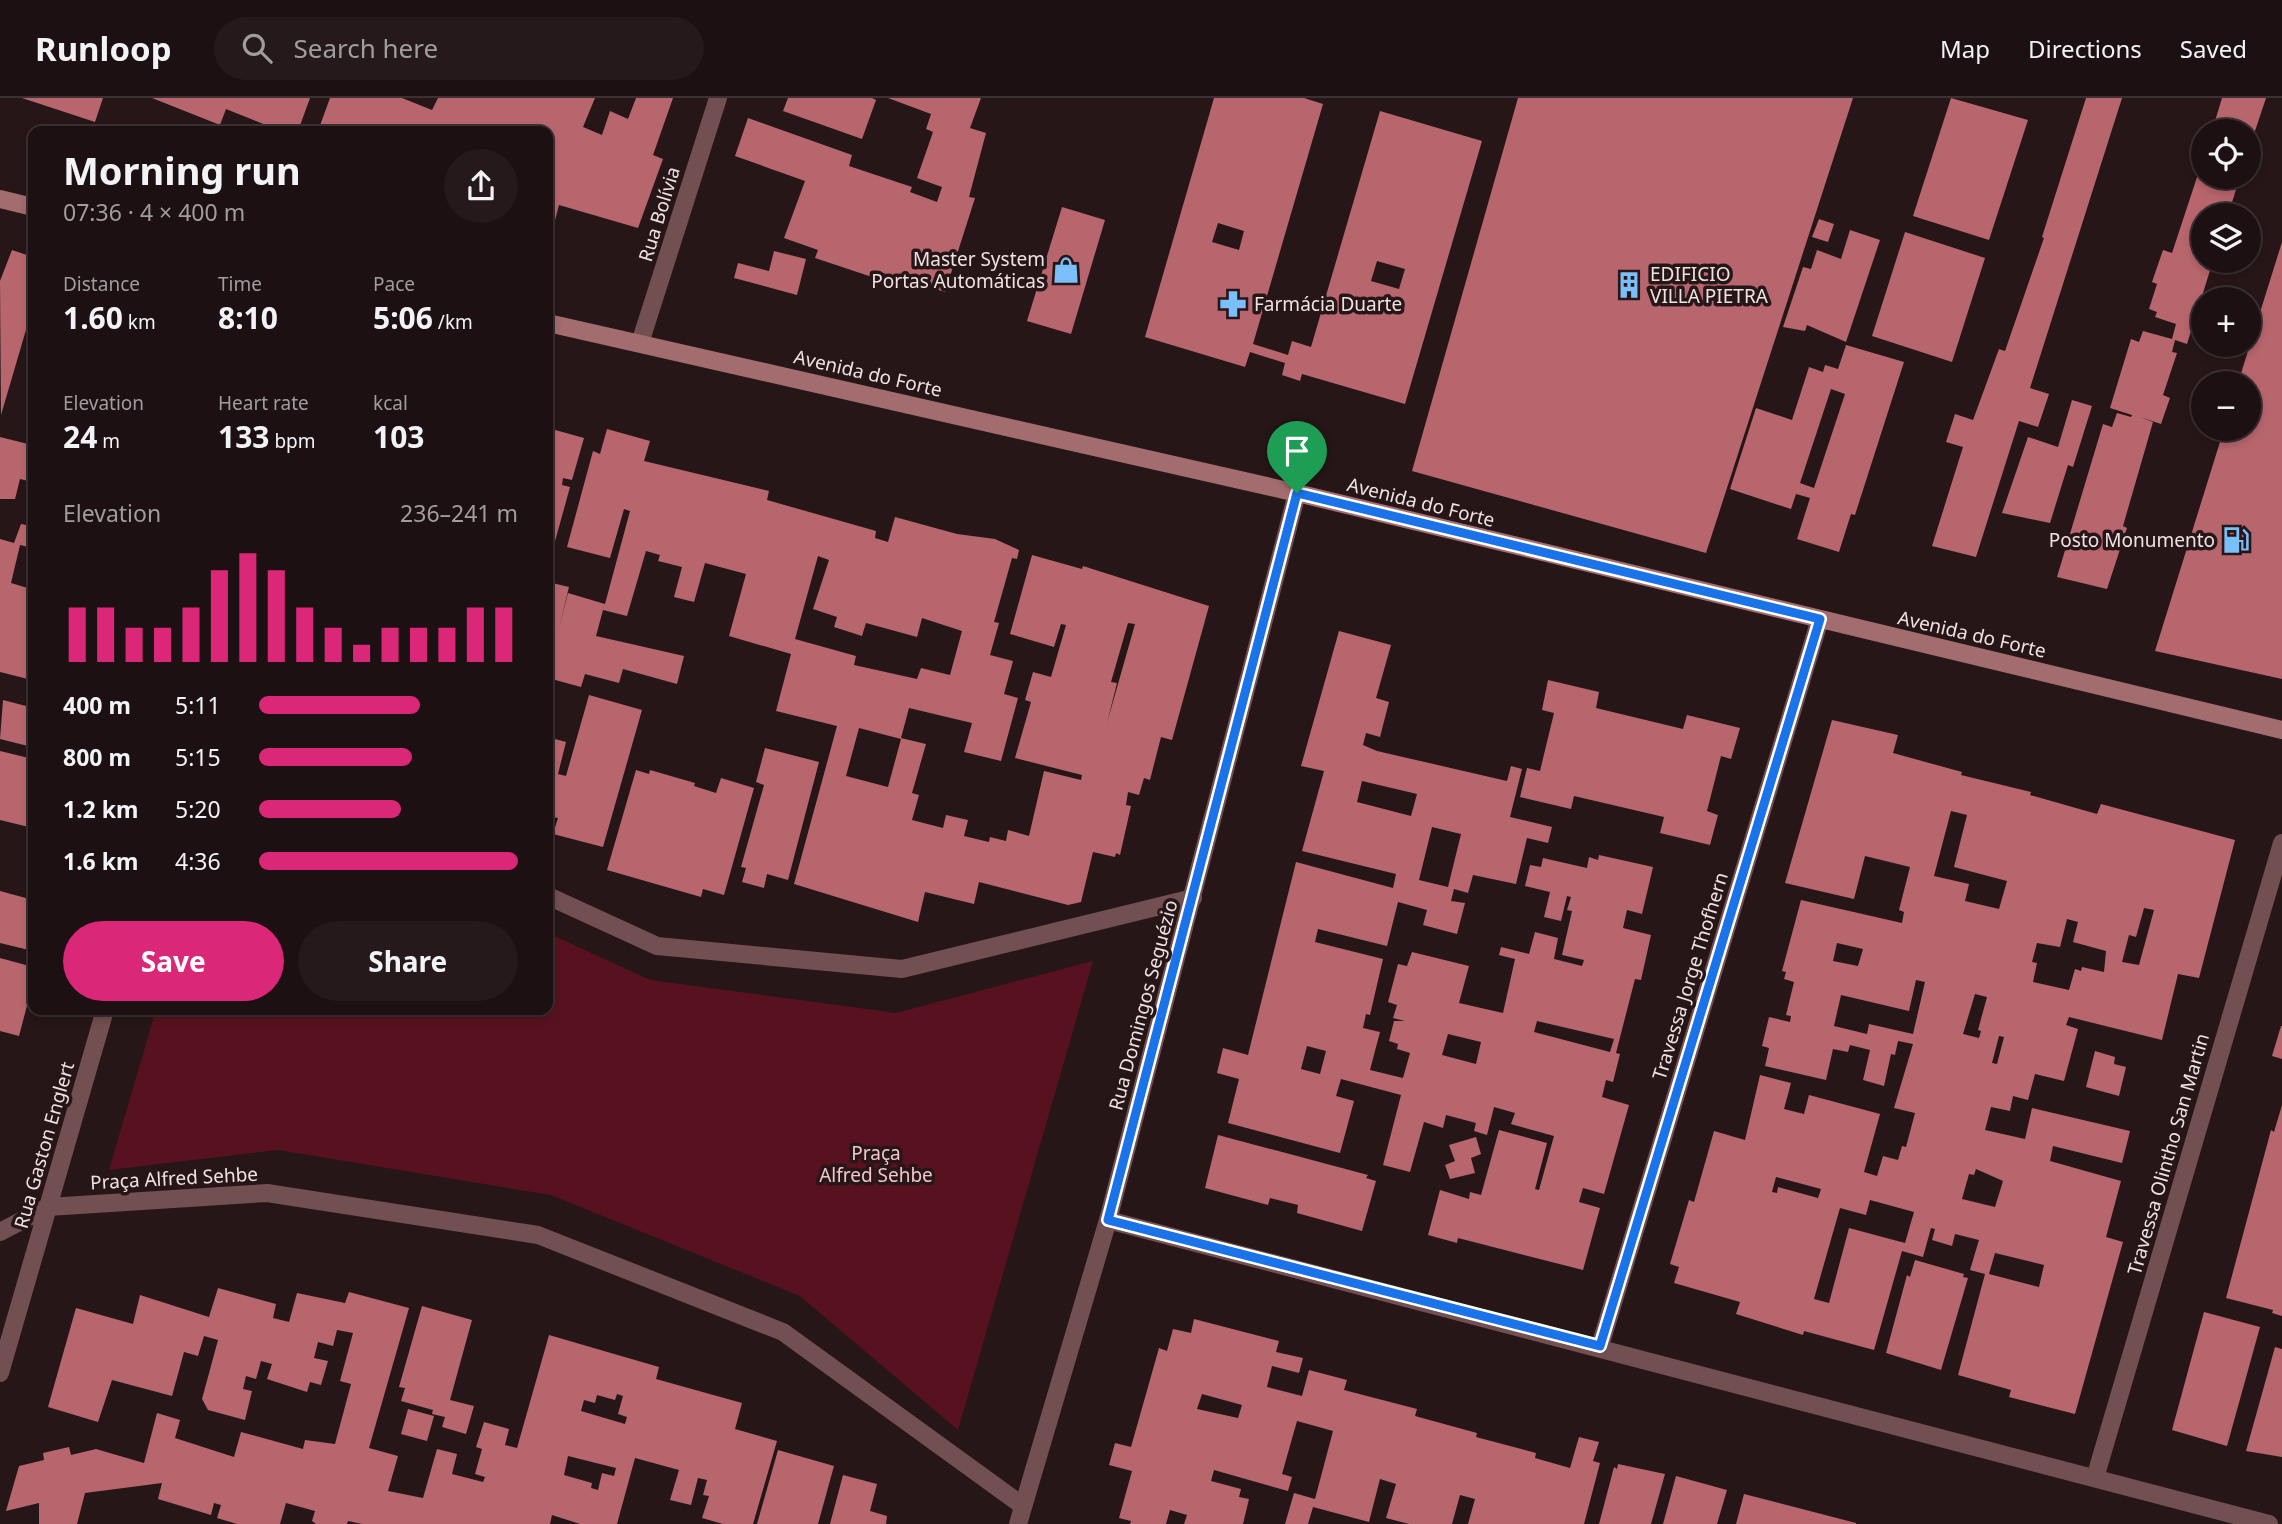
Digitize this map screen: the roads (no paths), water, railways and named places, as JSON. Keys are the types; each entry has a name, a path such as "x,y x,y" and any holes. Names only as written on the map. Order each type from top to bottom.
{"main road":[{"path":"0,199 28,206"},
{"name":"Avenida do Forte","path":"553,324 1297,493 2282,730"}],"street":[{"name":"Rua Bolívia","path":"640,343 718,98"},
{"name":"Rua Domingos Seguézio","path":"1018,1524 1108,1220 1297,493"},
{"name":"Travessa Jorge Thofhern","path":"1600,1346 1820,619"},
{"name":"Travessa Olintho San Martin","path":"2095,1478 2282,843"},
{"path":"553,898 657,946 902,969 1193,898"},
{"name":"Rua Gaston Englert","path":"0,1373 103,1015"},
{"name":"Praça Alfred Sehbe","path":"48,1207 267,1193 538,1236 783,1332 1023,1506"},
{"path":"0,1232 48,1207"},
{"path":"1108,1220 1600,1346 2269,1524"}],"place":[{"name":"Master System Portas Automáticas","path":"1066,270"},
{"name":"EDIFICIO VILLA PIETRA","path":"1629,285"},
{"name":"Farmácia Duarte","path":"1233,304"},
{"name":"Posto Monumento","path":"2236,540"}]}
